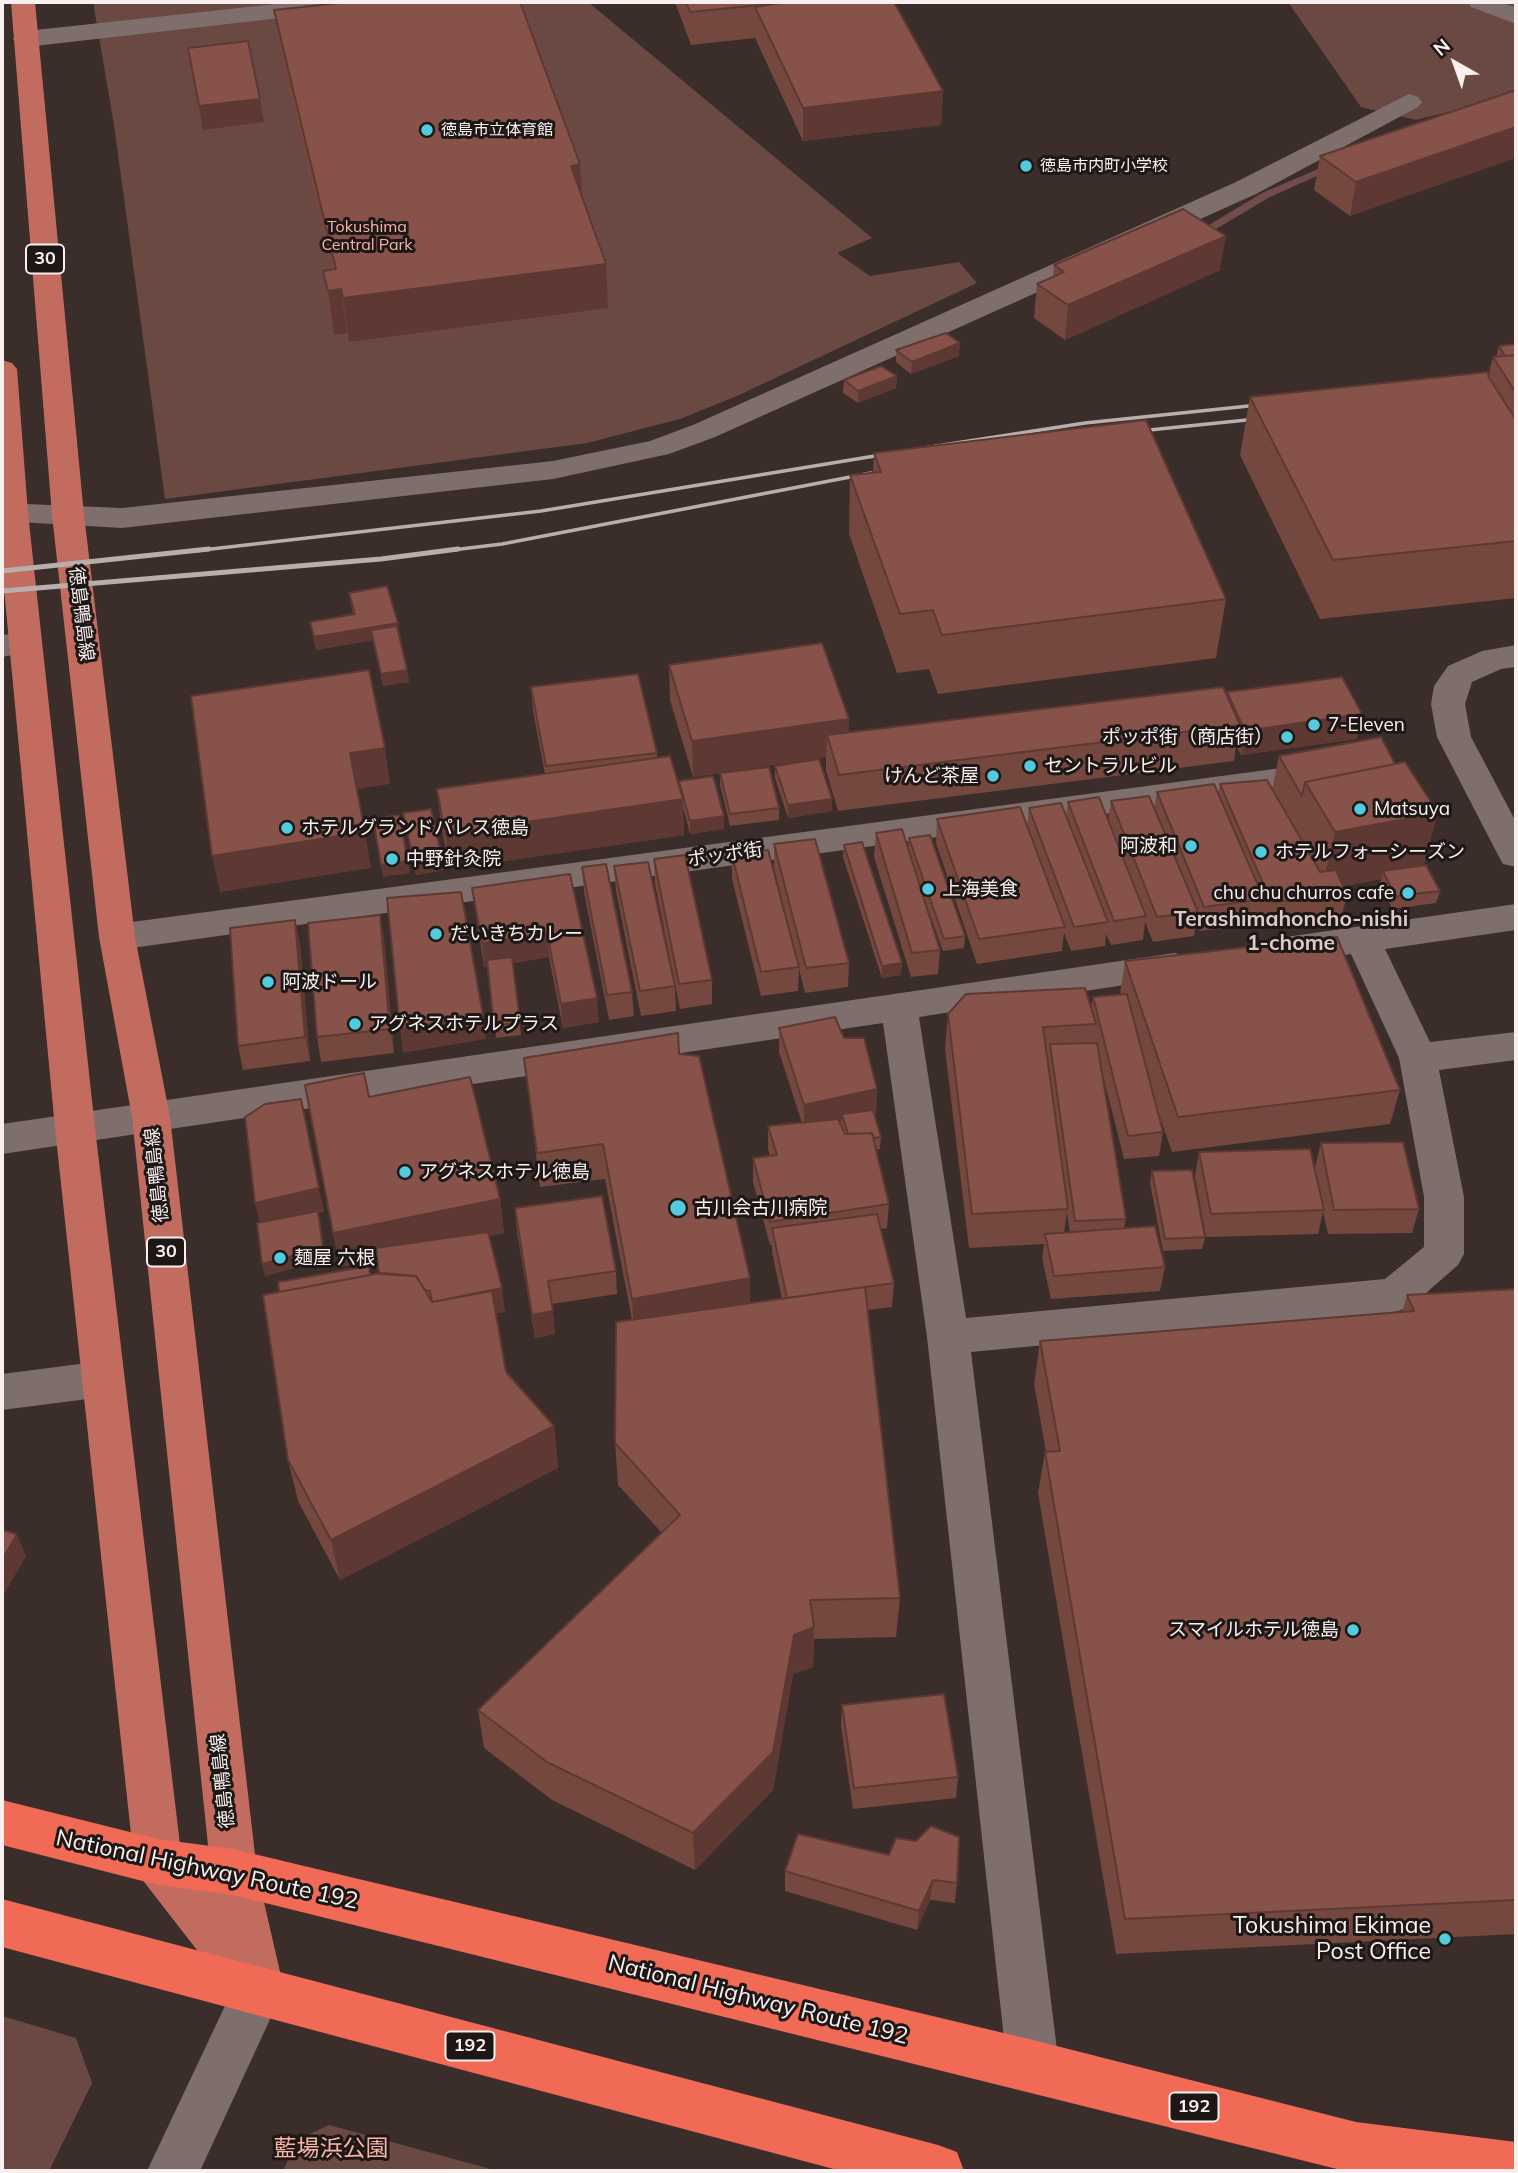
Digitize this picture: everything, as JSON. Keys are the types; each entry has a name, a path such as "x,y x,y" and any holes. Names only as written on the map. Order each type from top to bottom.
{"highway":[{"name":"National Highway Route 192","path":"2,1823 158,1862 233,1872 1033,2066 1356,2148 1516,2168"},
{"name":"192","path":"2,1923 938,2171"}],"main road":[{"name":"徳島鴨島線","path":"23,2 18,45 68,515 117,937 151,1117 233,1872 259,1989"},
{"path":"2,369 14,645 75,1128 158,1862 259,1989"}],"street":[{"path":"18,45 144,14 359,2"},
{"path":"1480,2 1516,17"},
{"path":"7,512 119,518 553,470 658,448 704,431 1246,188 1409,102"},
{"path":"1516,656 1494,659 1460,674 1451,687 1448,704 1454,737 1516,855"},
{"name":"ポッポ街","path":"117,937 1360,769"},
{"path":"1253,955 1516,917"},
{"path":"948,1336 1395,1295 1444,1254 1444,1197 1418,1059 1362,939"},
{"path":"2,1139 1212,961"},
{"path":"899,1006 948,1336 1033,2066"},
{"path":"1418,1059 1516,1046"},
{"path":"2,1392 103,1379"},
{"path":"173,2171 259,1989"}],"green space":[{"name":"Tokushima Central Park","path":"93,2 588,2 872,238 837,253 870,276 959,262 977,283 737,396 680,419 587,443 165,499 114,125"},
{"path":"1288,2 1516,2 1516,95 1416,120 1361,107"},
{"path":"2,2016 76,2038 92,2083 49,2171 2,2171"},
{"name":"藍場浜公園","path":"329,2125 498,2171 283,2171 297,2140"}],"building":[{"name":"徳島市立体育館","path":"349,2 520,2 580,164 571,166 606,264 343,298 341,289 328,291 323,271 336,269 274,10"},
{"path":"686,2 894,2 943,91 803,108 755,7 780,3 690,12"},
{"path":"248,41 260,99 199,106 188,48"},
{"path":"1516,90 1516,127 1356,182 1320,156"},
{"path":"1183,209 1226,236 1068,305 1037,284 1064,272 1054,265"},
{"path":"946,333 960,343 912,362 896,350"},
{"path":"1516,344 1516,355 1505,356 1499,346"},
{"path":"1516,355 1516,393 1493,357"},
{"path":"881,366 897,376 858,391 844,380"},
{"path":"1489,372 1488,376 1516,420 1516,541 1333,560 1250,397"},
{"path":"1146,420 1226,599 942,635 933,610 900,614 850,475 881,472 874,453"},
{"path":"387,586 398,623 314,637 310,622 355,614 349,593"},
{"path":"397,626 407,670 381,674 371,630"},
{"path":"822,643 849,719 692,741 669,665"},
{"name":"ホテルグランドパレス徳島","path":"369,670 385,748 350,753 365,832 212,856 191,696"},
{"path":"638,674 657,753 546,766 531,687"},
{"path":"1342,677 1362,714 1245,731 1227,692"},
{"path":"1223,687 1240,725 839,775 827,735"},
{"path":"1381,737 1395,764 1305,782 1302,796 1279,756"},
{"path":"670,756 683,799 445,834 437,789"},
{"path":"819,759 832,799 788,805 775,766"},
{"path":"1405,762 1438,813 1335,832 1305,782"},
{"path":"769,767 779,808 730,814 720,773"},
{"path":"713,776 724,816 690,821 679,781"},
{"path":"1267,780 1320,872 1336,870 1347,895 1271,902 1220,784"},
{"path":"1214,784 1264,899 1204,907 1157,792"},
{"path":"1149,796 1198,912 1157,917 1111,801"},
{"path":"1099,797 1146,916 1114,921 1068,802"},
{"path":"1061,803 1108,922 1074,927 1029,808"},
{"path":"1020,807 1065,927 979,939 937,819"},
{"path":"431,809 442,858 414,862 403,813"},
{"path":"399,815 408,861 381,865 373,819"},
{"path":"902,829 940,950 912,953 876,833"},
{"path":"930,835 965,936 944,939 909,838"},
{"path":"815,839 849,963 806,968 774,844"},
{"path":"862,842 902,963 882,966 844,845"},
{"path":"768,850 799,967 761,972 732,855"},
{"path":"685,855 712,980 679,984 654,859"},
{"path":"648,862 675,986 640,991 614,866"},
{"path":"606,864 632,992 607,995 582,867"},
{"path":"1426,865 1440,891 1395,896 1383,871"},
{"path":"570,874 597,998 561,1004 547,933 482,943 472,888"},
{"path":"461,892 483,1015 400,1029 387,898"},
{"name":"アグネスホテルプラス","path":"380,915 390,1029 317,1037 308,923"},
{"path":"295,920 305,1037 238,1046 230,928"},
{"path":"1337,937 1400,1090 1178,1117 1125,961"},
{"path":"512,957 520,1022 494,1026 487,960"},
{"path":"1085,988 1096,1024 1043,1027 1068,1209 972,1214 948,1014 966,994"},
{"path":"1127,994 1163,1132 1128,1136 1093,997"},
{"path":"835,1017 844,1038 864,1038 877,1089 804,1105 779,1028"},
{"path":"678,1033 679,1054 699,1056 750,1278 632,1299 603,1144 537,1153 524,1058"},
{"path":"1097,1043 1126,1219 1075,1221 1050,1044"},
{"name":"アグネスホテル徳島","path":"364,1073 369,1097 470,1077 500,1199 333,1233 305,1085"},
{"path":"301,1099 319,1188 255,1203 245,1117 265,1104"},
{"path":"873,1110 881,1137 874,1138 872,1133 848,1134 842,1114"},
{"path":"838,1119 845,1134 872,1133 889,1204 770,1222 753,1158 777,1155 768,1126"},
{"path":"1403,1142 1419,1209 1334,1210 1321,1143"},
{"path":"1310,1149 1324,1210 1211,1214 1199,1152"},
{"path":"1192,1170 1205,1237 1165,1239 1152,1171"},
{"path":"602,1196 616,1271 548,1281 553,1311 532,1315 515,1208"},
{"path":"318,1211 323,1248 262,1264 257,1223"},
{"path":"877,1214 894,1283 787,1298 772,1228"},
{"path":"1155,1226 1165,1267 1054,1276 1045,1234"},
{"path":"488,1232 502,1288 432,1302 430,1291 425,1290 416,1276 379,1274 376,1248"},
{"path":"369,1266 370,1275 279,1292 278,1282"},
{"path":"381,1273 416,1276 432,1302 492,1291 506,1372 554,1426 331,1540 288,1460 263,1295"},
{"path":"865,1287 900,1598 810,1600 814,1627 794,1635 773,1752 693,1833 547,1762 478,1710 680,1515 615,1443 616,1322"},
{"path":"1516,1289 1516,1900 1125,1919 1045,1452 1060,1451 1040,1341 1414,1311 1407,1295"},
{"path":"2,1530 17,1534 2,1560"},
{"path":"944,1694 958,1777 854,1788 842,1705"},
{"path":"931,1826 959,1837 957,1883 933,1880 919,1911 785,1871 798,1834 889,1855 896,1838 916,1841"}],"waterway":[{"path":"1195,237 1266,195 1334,166"}],"railway":[{"path":"924,448 1085,423 1268,404"},
{"path":"1130,432 1266,418"},
{"path":"194,551 541,511 893,453"},
{"path":"444,551 502,544 871,473"},
{"path":"2,571 209,549"},
{"path":"2,591 381,559 458,549"}],"place":[{"name":"徳島市立体育館","path":"427,130"},
{"name":"徳島市内町小学校","path":"1026,166"},
{"name":"7-Eleven","path":"1314,725"},
{"name":"ポッポ街（商店街）","path":"1287,737"},
{"name":"セントラルビル","path":"1030,766"},
{"name":"けんど茶屋","path":"993,776"},
{"name":"Matsuya","path":"1360,809"},
{"name":"ホテルグランドパレス徳島","path":"287,828"},
{"name":"阿波和","path":"1191,846"},
{"name":"ホテルフォーシーズン","path":"1261,852"},
{"name":"中野針灸院","path":"392,859"},
{"name":"上海美食","path":"928,889"},
{"name":"chu chu churros cafe","path":"1408,893"},
{"name":"だいきちカレー","path":"436,934"},
{"name":"阿波ドール","path":"268,982"},
{"name":"アグネスホテルプラス","path":"355,1024"},
{"name":"アグネスホテル徳島","path":"405,1172"},
{"name":"古川会古川病院","path":"678,1208"},
{"name":"麺屋 六根","path":"280,1258"},
{"name":"スマイルホテル徳島","path":"1353,1630"},
{"name":"Tokushima Ekimae Post Office","path":"1445,1939"}],"district":[{"name":"Terashimahoncho-nishi 1-chome","path":"1291,932"}]}
